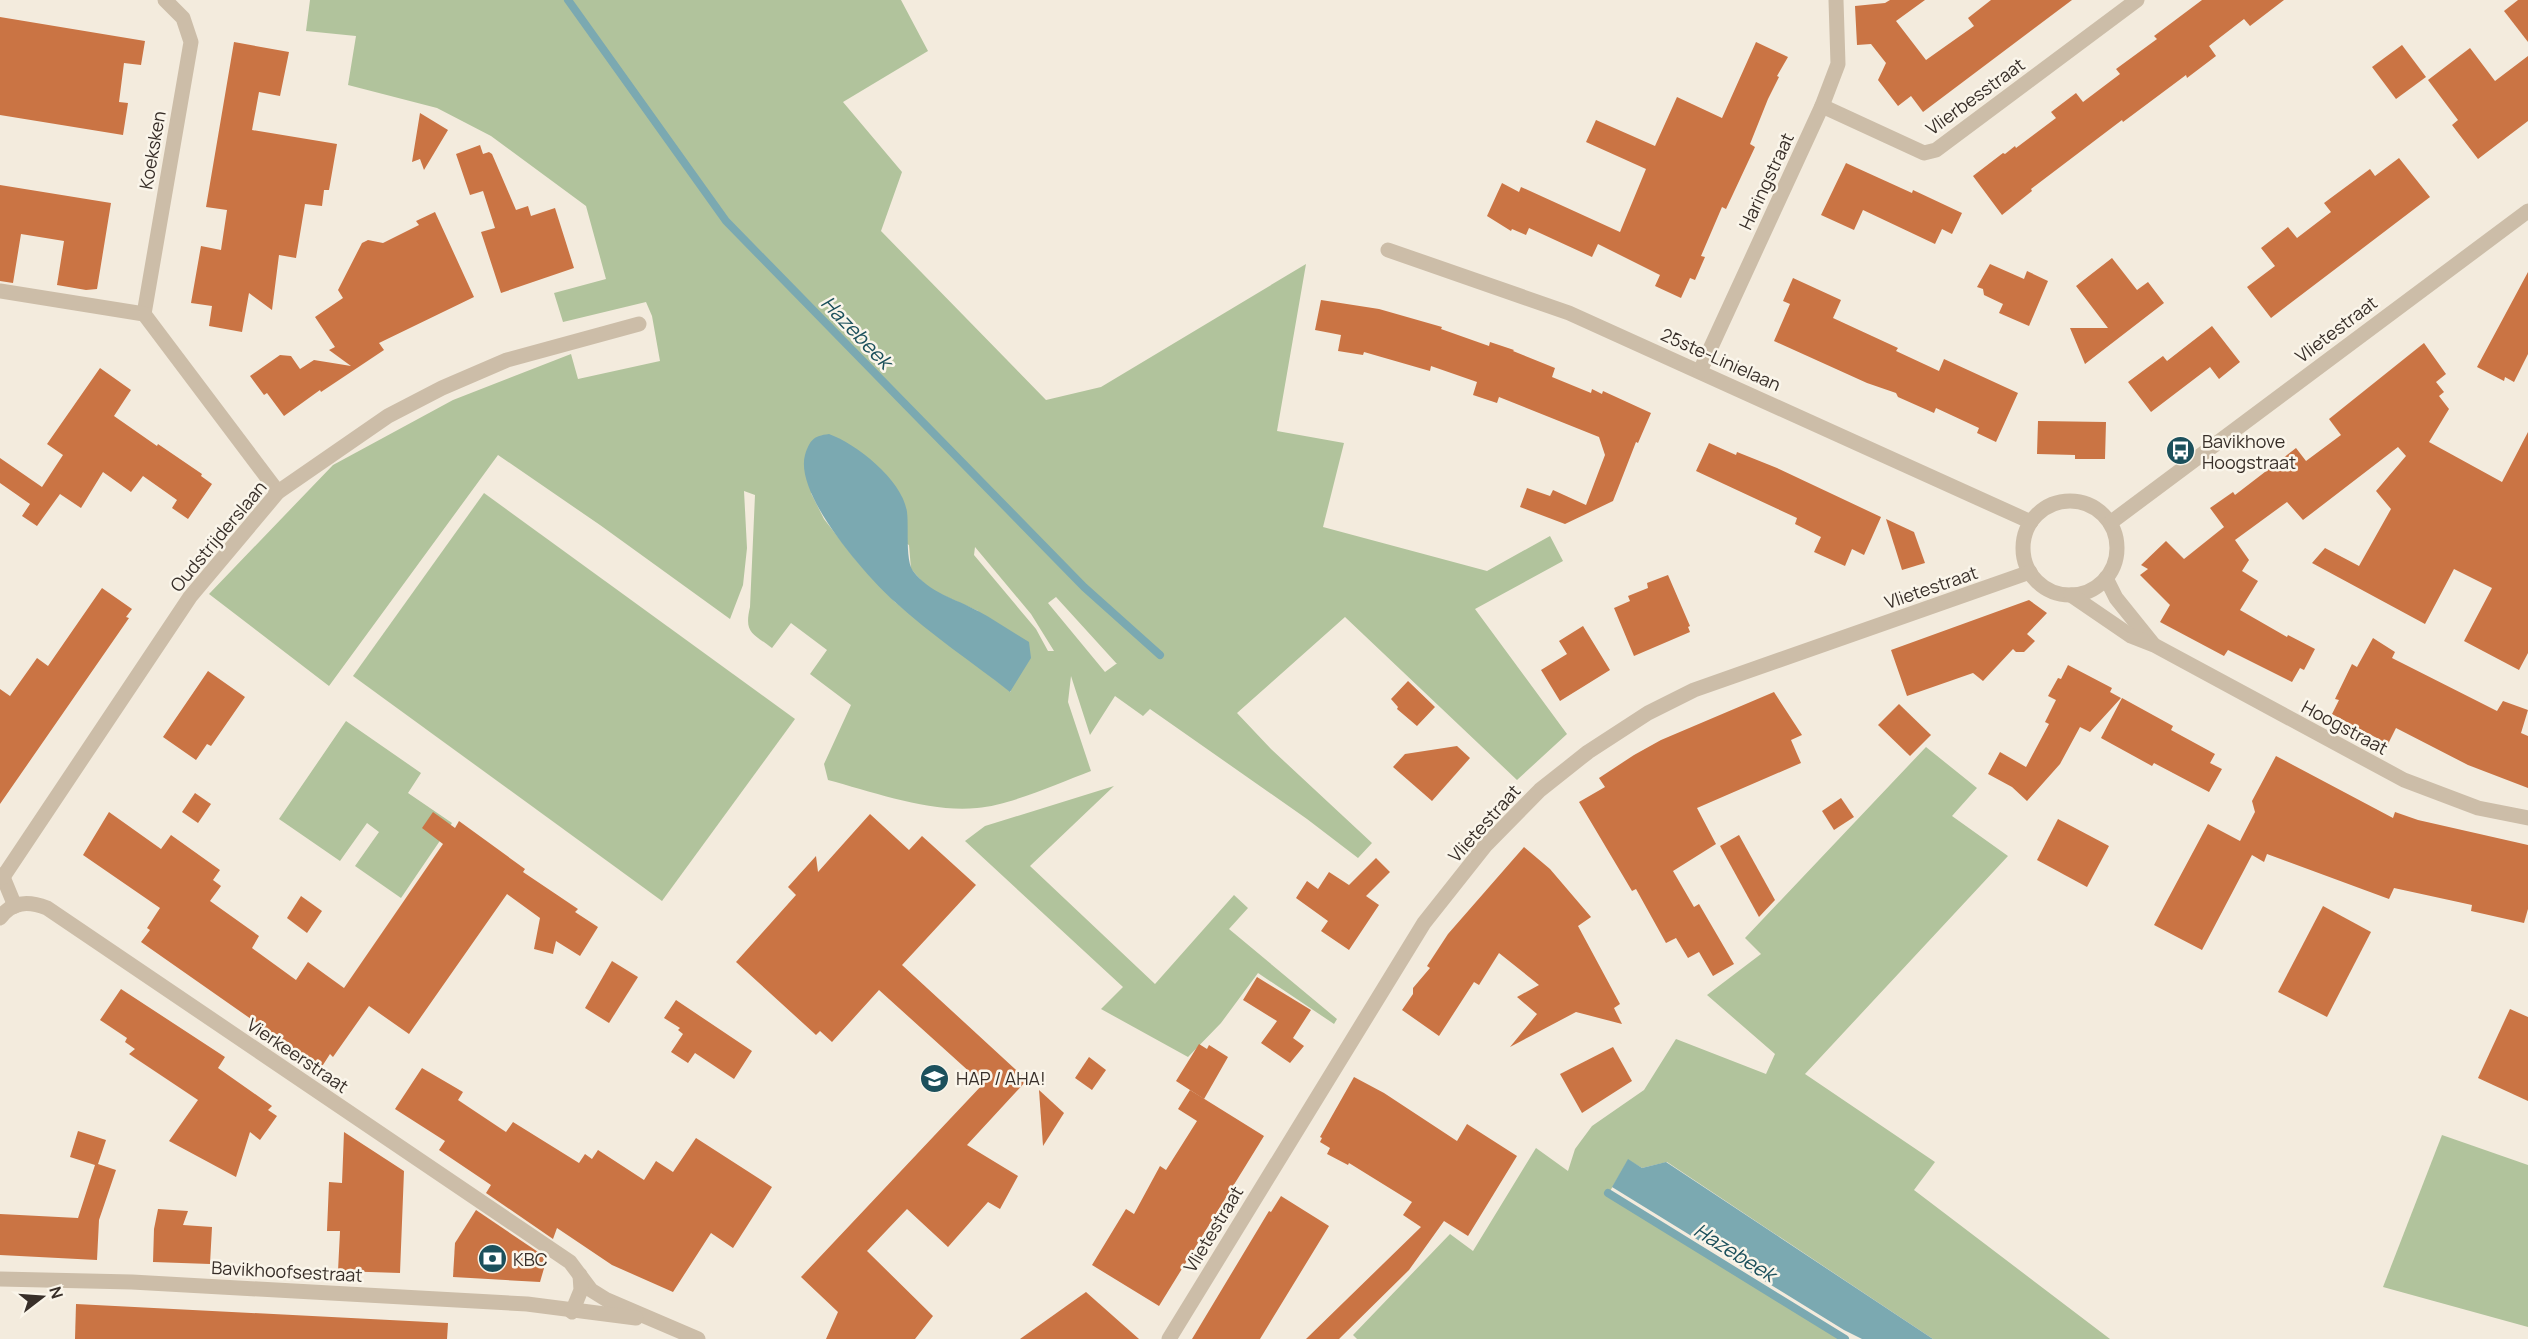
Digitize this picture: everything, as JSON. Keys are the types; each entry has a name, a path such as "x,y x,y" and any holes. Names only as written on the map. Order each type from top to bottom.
{"street":[{"name":"Koeksken","path":"144,314 191,42 183,18 165,0"},
{"name":"Haringstraat","path":"1700,371 1822,106 1838,64 1836,0"},
{"name":"Vlierbesstraat","path":"1822,106 1924,153 1936,150 2137,0"},
{"name":"Vlietestraat","path":"2110,523 2528,211"},
{"name":"25ste-Linielaan","path":"1388,250 1569,313 2031,522"},
{"path":"0,291 144,314 278,492"},
{"name":"Oudstrijderslaan","path":"2,876 190,597 278,492 388,416 442,388 507,360 639,324"},
{"path":"2071,500 2086,503 2100,511 2110,523 2116,537 2118,552 2114,566 2106,578 2094,588 2071,595 2048,589 2030,572 2023,547 2025,534 2041,510 2055,503 2071,500"},
{"name":"Vlietestraat","path":"1169,1339 1424,923 1485,846 1540,790 1588,752 1648,713 1694,690 2030,572"},
{"name":"Hoogstraat","path":"2106,578 2116,598 2154,645"},
{"name":"Hoogstraat","path":"2071,595 2131,636 2154,645 2404,780 2478,808 2528,818"},
{"path":"0,918 4,912 15,906 2,876"},
{"name":"Vierkeerstraat","path":"15,906 33,903 47,909 570,1262 591,1290 648,1320"},
{"path":"572,1312 581,1290 580,1275"},
{"name":"Bavikhoofsestraat","path":"0,1279 132,1282 527,1304 572,1312 648,1320"},
{"path":"648,1320 698,1339"}],"green space":[{"path":"310,0 901,0 928,51 843,102 902,172 881,231 1046,400 1101,387 1306,264 1277,431 1344,443 1323,527 1487,571 1550,536 1563,561 1475,609 1567,734 1517,780 1345,617 1237,713 1271,749 1372,843 1358,858 1307,819 1150,709 1143,716 1115,696 1090,735 1071,676 1068,702 1091,771 1005,803 977,808 959,809 922,805 883,795 828,780 824,764 851,705 810,674 827,650 791,623 772,648 751,632 748,616 755,495 744,491 747,548 743,585 730,619 498,455 329,686 209,594 333,465 453,400 571,354 578,379 660,361 652,316 646,302 563,322 554,293 606,279 586,206 491,136 437,108 348,85 356,36 306,31","holes":["811,493 909,545 911,569 929,589 978,611 1011,692 895,602 855,559 824,519","975,547 1031,614 1054,651 1048,651 1036,629 974,555","1056,597 1117,664 1105,672 1048,603"]},
{"path":"484,493 795,719 662,901 353,676"},
{"path":"346,721 421,773 408,793 452,823 401,898 355,866 379,832 367,823 340,861 279,819"},
{"path":"1926,747 1977,788 1952,816 2008,856 1805,1074 1935,1162 1914,1190 2110,1339 1933,1339 1667,1162 1642,1168 1628,1160 1609,1193 1845,1339 1357,1339 1353,1335 1450,1234 1473,1251 1536,1148 1568,1171 1575,1149 1592,1126 1644,1090 1676,1039 1766,1074 1775,1054 1707,995 1761,954 1745,938"},
{"path":"1114,786 1030,866 1155,984 1234,895 1248,908 1229,929 1337,1019 1334,1024 1258,973 1221,1023 1188,1057 1101,1009 1123,987 965,841 985,826"},
{"path":"2442,1135 2528,1165 2528,1327 2383,1287"}],"water":[{"path":"829,434 865,455 888,476 897,488 904,500 907,512 908,551 911,566 920,579 935,590 984,615 1029,642 1031,658 1010,692 895,602 851,555 835,534 810,491 805,472 805,455 811,442 819,436"},
{"path":"1628,1159 1642,1168 1666,1162 1933,1339 1862,1339 1844,1330 1612,1187"}],"building":[{"path":"1890,0 1925,0 1896,21 1926,60 1974,26 1968,18 1991,0 2072,0 1923,112 1911,96 1898,106 1878,80 1886,63 1871,44 1857,45 1855,6 1885,3"},
{"path":"2202,0 2284,0 2250,26 2244,19 2209,46 2216,56 2187,78 2186,75 2123,122 2122,120 2031,189 2032,191 2002,215 1973,176 2056,118 2051,112 2076,93 2083,102 2120,74 2116,69 2157,39 2154,36"},
{"path":"2518,0 2528,0 2528,42 2504,11"},
{"path":"0,17 145,41 141,65 124,63 119,102 128,103 123,135 0,115"},
{"path":"234,42 289,52 280,96 259,92 252,130 337,144 329,190 324,190 322,206 305,204 296,258 279,255 272,310 249,293 242,332 209,326 212,306 191,303 201,246 221,250 227,210 206,207"},
{"path":"1756,42 1788,57 1777,76 1779,77 1750,144 1755,147 1726,209 1722,207 1701,256 1705,257 1695,280 1690,278 1681,298 1655,286 1660,275 1598,244 1592,257 1529,228 1526,235 1512,229 1511,231 1487,216 1502,183 1519,192 1521,187 1620,232 1646,169 1586,142 1596,120 1655,146 1677,97 1722,118"},
{"path":"2402,45 2426,77 2396,99 2372,67"},
{"path":"2470,48 2495,81 2528,56 2528,121 2478,159 2452,125 2458,120 2428,80"},
{"path":"420,113 448,130 424,170 420,159 412,162"},
{"path":"480,145 483,154 489,152 492,154 516,210 528,206 531,216 555,208 574,268 501,293 481,232 495,228 483,191 470,195 456,154"},
{"path":"2399,158 2430,197 2271,318 2247,287 2275,266 2261,248 2288,227 2297,238 2331,212 2324,203 2370,169 2375,176"},
{"path":"1846,163 1962,213 1952,234 1942,229 1935,244 1863,210 1854,230 1821,215"},
{"path":"0,185 111,203 97,289 86,290 57,285 64,241 21,234 13,283 0,281"},
{"path":"435,212 474,297 379,343 384,350 321,392 320,390 284,416 267,393 264,395 250,376 280,355 291,356 300,369 314,360 351,366 329,350 335,347 315,317 343,298 338,290 362,243 368,240 383,243 419,225 416,221"},
{"path":"2112,258 2137,290 2148,282 2164,303 2085,364 2070,328 2108,328 2076,286"},
{"path":"1990,264 2024,279 2027,271 2048,281 2029,326 1999,313 2003,304 1984,295 1983,289 1977,287"},
{"path":"2528,272 2528,354 2514,382 2505,377 2504,381 2477,367"},
{"path":"1793,278 1841,300 1833,318 1898,348 1896,351 1939,371 1944,359 2018,393 1996,442 1977,433 1979,428 1936,408 1934,413 1898,397 1896,393 1867,383 1774,341 1790,304 1783,301"},
{"path":"1321,300 1379,309 1442,327 1441,329 1489,346 1490,342 1514,350 1555,368 1552,377 1591,393 1592,389 1602,394 1603,391 1651,413 1638,443 1636,442 1613,501 1565,524 1520,507 1527,488 1550,496 1553,490 1586,505 1605,455 1599,437 1499,397 1497,403 1473,395 1477,382 1431,366 1430,371 1364,352 1363,355 1338,351 1341,335 1315,330"},
{"path":"2212,326 2240,362 2219,379 2210,367 2151,412 2128,382 2163,356 2167,361"},
{"path":"2424,343 2446,374 2436,382 2444,392 2439,396 2449,409 2429,442 2502,482 2528,432 2528,653 2519,670 2464,641 2492,588 2454,569 2425,624 2312,563 2325,548 2359,566 2391,509 2376,491 2406,456 2398,447 2303,520 2287,502 2235,540 2249,560 2242,571 2258,581 2240,610 2287,637 2288,635 2315,649 2304,670 2300,668 2292,682 2228,650 2224,656 2160,622 2170,605 2140,575 2148,569 2141,565 2166,541 2184,559 2224,527 2210,508 2233,492 2235,495 2296,448 2306,461 2341,435 2329,419"},
{"path":"100,368 131,390 114,416 202,474 201,476 212,484 188,519 172,508 177,500 143,476 131,492 103,472 81,508 60,494 37,526 22,516 30,504 0,483 0,458 42,487 63,455 47,444"},
{"path":"2038,421 2106,422 2105,459 2075,459 2075,455 2037,454"},
{"path":"1709,443 1736,455 1737,452 1777,468 1881,517 1864,555 1852,549 1845,566 1814,552 1821,537 1795,524 1797,518 1696,471"},
{"path":"1886,519 1914,532 1925,563 1902,570"},
{"path":"1668,575 1690,626 1688,627 1690,632 1634,656 1614,608 1630,601 1628,596 1648,588 1647,583"},
{"path":"102,588 132,609 126,617 129,618 0,804 0,689 10,696 37,658 48,666"},
{"path":"2029,600 2047,613 2027,634 2035,641 2024,652 2016,652 2013,649 1983,681 1973,673 1907,696 1891,650"},
{"path":"1583,626 1610,670 1560,701 1541,670 1567,654 1559,641"},
{"path":"2373,638 2395,652 2392,658 2497,711 2503,701 2528,710 2521,733 2528,736 2528,788 2468,765 2396,728 2388,744 2332,714 2339,700 2335,699 2352,664 2357,667"},
{"path":"2068,665 2112,688 2110,692 2121,698 2090,732 2080,727 2060,764 2027,801 2012,787 1988,774 2000,752 2026,767 2049,724 2045,722 2056,700 2048,696"},
{"path":"208,671 245,697 211,746 207,744 196,760 163,737"},
{"path":"1408,681 1435,707 1417,726 1397,709 1398,707 1391,699"},
{"path":"1774,692 1802,735 1791,740 1801,763 1697,808 1716,844 1673,871 1694,907 1699,904 1734,964 1713,976 1699,952 1688,958 1676,938 1666,943 1636,889 1632,891 1579,802 1605,787 1599,778 1634,755 1661,740"},
{"path":"2122,698 2173,726 2171,730 2215,754 2210,763 2222,769 2209,792 2154,763 2152,766 2101,738"},
{"path":"1899,704 1931,735 1910,756 1878,725"},
{"path":"1457,746 1470,758 1432,801 1393,767 1405,754"},
{"path":"2276,756 2393,818 2395,812 2418,820 2528,845 2528,909 2524,923 2471,911 2472,905 2394,888 2389,899 2267,854 2264,862 2252,855 2202,950 2154,925 2208,824 2240,841 2255,812 2252,801"},
{"path":"195,793 211,804 198,823 182,812"},
{"path":"1841,798 1854,817 1834,830 1822,811"},
{"path":"109,812 161,849 171,835 220,870 213,880 221,886 210,901 259,936 252,948 296,980 308,962 344,988 443,844 422,828 433,812 455,828 459,821 525,869 523,872 578,909 575,912 598,927 580,956 556,941 553,954 534,949 540,918 507,894 409,1034 369,1006 333,1057 330,1054 321,1068 141,942 150,930 147,928 160,908 83,855"},
{"path":"870,814 909,850 922,836 976,885 902,965 1027,1080 967,1145 1018,1176 1000,1209 988,1202 948,1247 907,1209 867,1251 933,1316 915,1339 826,1339 838,1312 801,1277 983,1084 879,990 832,1042 820,1031 816,1035 736,962 796,895 788,887 816,856 818,872"},
{"path":"2058,819 2109,846 2087,887 2037,860"},
{"path":"1739,835 1775,900 1759,917 1720,846"},
{"path":"1524,847 1550,869 1591,917 1578,926 1620,1004 1614,1008 1622,1024 1576,1012 1510,1047 1537,1014 1517,997 1539,985 1499,953 1479,985 1474,982 1439,1036 1402,1010 1413,994 1413,988 1430,968 1427,966 1448,934"},
{"path":"1376,858 1390,872 1366,896 1379,905 1349,950 1321,931 1328,921 1296,898 1307,881 1318,889 1329,872 1349,885"},
{"path":"301,896 322,911 307,933 287,918"},
{"path":"2323,906 2371,932 2327,1017 2278,992"},
{"path":"612,961 638,977 609,1023 585,1008"},
{"path":"1257,977 1311,1010 1293,1038 1304,1046 1290,1063 1261,1043 1277,1021 1243,1000"},
{"path":"121,989 225,1057 218,1068 272,1106 268,1110 277,1116 260,1140 250,1132 236,1177 169,1141 198,1100 129,1054 135,1049 125,1042 127,1038 100,1020"},
{"path":"676,1000 752,1051 734,1079 695,1053 688,1063 671,1052 683,1034 678,1030 680,1028 664,1018"},
{"path":"2510,1009 2528,1017 2528,1101 2478,1078"},
{"path":"1199,1044 1207,1049 1209,1045 1228,1057 1204,1099 1176,1081"},
{"path":"1613,1047 1632,1081 1582,1113 1560,1074"},
{"path":"1089,1057 1106,1070 1092,1090 1075,1078"},
{"path":"422,1068 463,1092 458,1100 506,1132 513,1122 579,1163 585,1154 592,1159 598,1150 644,1180 656,1161 673,1172 696,1138 772,1187 733,1248 711,1233 673,1292 612,1265 557,1228 553,1239 486,1193 491,1185 439,1150 445,1141 395,1109"},
{"path":"1354,1077 1384,1093 1457,1141 1467,1124 1517,1156 1468,1236 1444,1221 1409,1270 1339,1339 1306,1339 1421,1227 1403,1215 1412,1202 1349,1163 1348,1165 1327,1154 1330,1148 1320,1142 1322,1138 1320,1137"},
{"path":"1039,1090 1064,1113 1043,1146"},
{"path":"1190,1090 1264,1136 1159,1306 1092,1265 1126,1209 1134,1214 1160,1166 1166,1170 1197,1121 1178,1109"},
{"path":"78,1131 106,1140 98,1164 116,1170 99,1220 97,1260 0,1255 0,1214 78,1218 95,1165 70,1157"},
{"path":"344,1132 404,1171 400,1273 338,1271 340,1231 327,1231 329,1182 342,1183"},
{"path":"1281,1196 1329,1226 1260,1339 1192,1339 1269,1211 1271,1212"},
{"path":"158,1209 188,1211 183,1225 212,1227 210,1264 153,1262 154,1229"},
{"path":"476,1210 547,1258 540,1282 453,1277 455,1243"},
{"path":"1086,1292 1139,1339 1020,1339"},
{"path":"76,1304 448,1323 447,1339 75,1339"}],"waterway":[{"name":"Hazebeek","path":"568,0 726,221 1084,587 1160,655"},
{"name":"Hazebeek","path":"1608,1193 1845,1339"}],"place":[{"name":"Bavikhove Hoogstraat","path":"2181,451"},
{"name":"HAP / AHA!","path":"935,1078"},
{"name":"KBC","path":"492,1259"}]}
